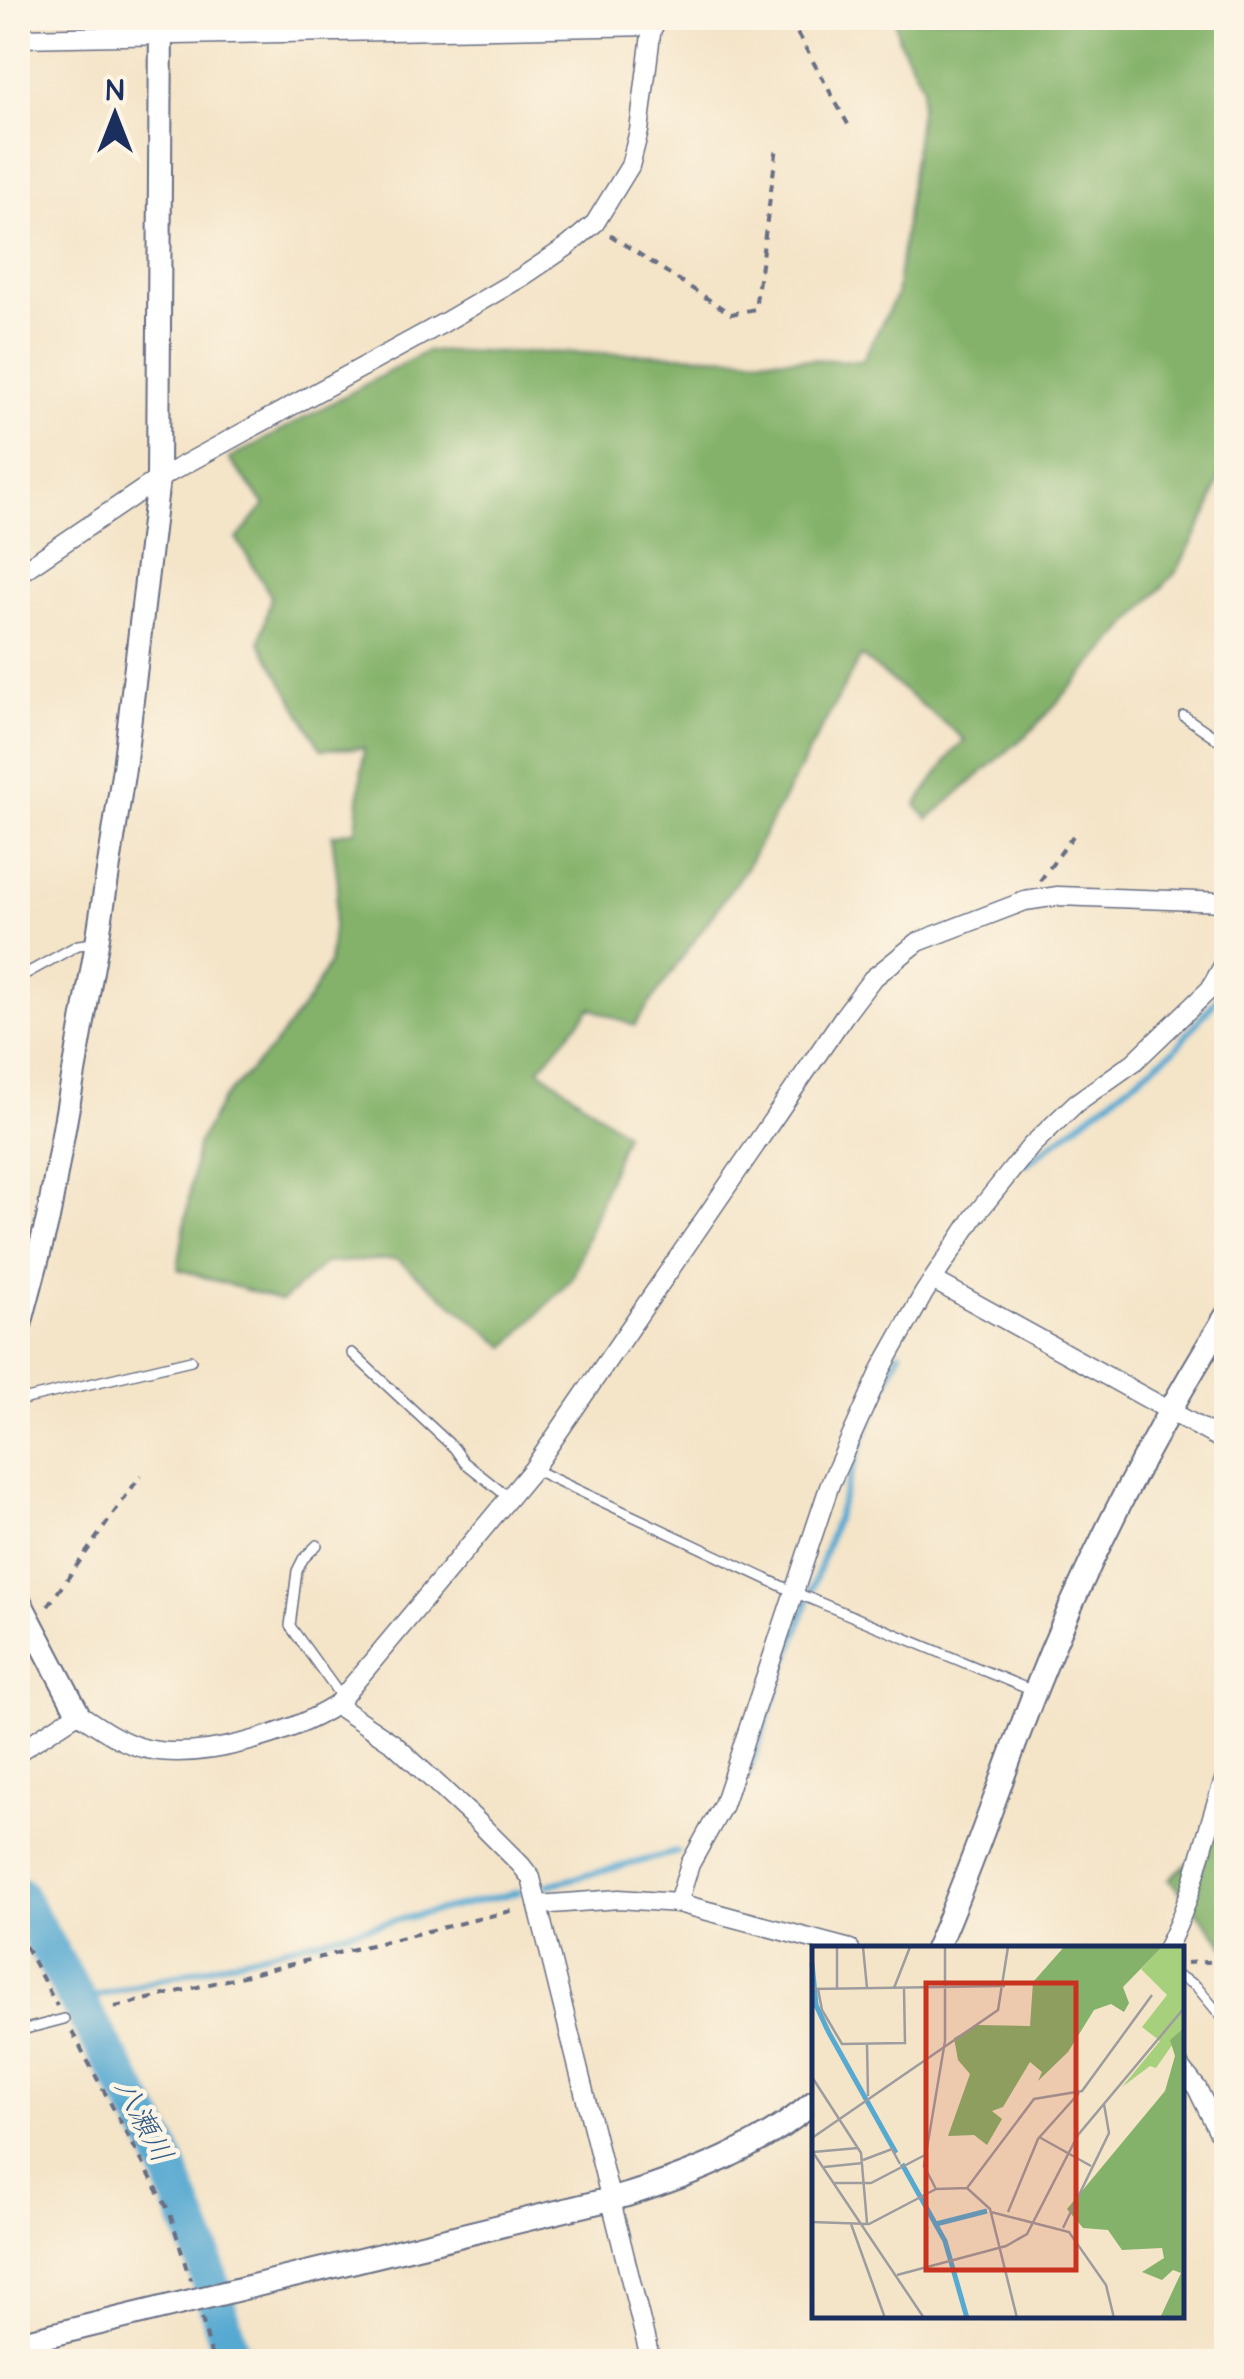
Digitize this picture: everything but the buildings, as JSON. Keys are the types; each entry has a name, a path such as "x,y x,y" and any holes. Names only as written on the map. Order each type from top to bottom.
{"street":[{"path":"18,38 161,26 654,22 630,166 595,222 568,246 446,322 158,480 18,574"},
{"path":"18,1334 48,1219 97,943 124,768 158,480 161,26"},
{"path":"18,1598 78,1714 134,1745 169,1752 237,1744 309,1720 339,1702 533,1468 872,979 918,942 1026,901 1058,896 1226,902"},
{"path":"678,1903 690,1864 723,1805 830,1484 882,1368 933,1280 974,1217 1032,1146 1076,1103 1134,1062 1210,989 1226,960"},
{"path":"933,1280 1226,1442"},
{"path":"937,1946 1035,1692 1105,1528 1168,1409 1226,1316"},
{"path":"339,1702 394,1744 476,1819 531,1878 651,2362"},
{"path":"18,1752 78,1714"},
{"path":"1168,1946 1177,1929 1226,1775"},
{"path":"538,1905 619,1898 678,1903 839,1946"},
{"path":"1184,2071 1197,2088 1226,2148"},
{"path":"18,2343 610,2198 706,2167 770,2134 812,2103"}],"lane":[{"path":"1184,716 1226,745"},
{"path":"18,978 78,945 97,943"},
{"path":"352,1354 454,1448 464,1462 509,1498"},
{"path":"18,1401 191,1360"},
{"path":"533,1468 794,1592 1035,1692"},
{"path":"317,1545 297,1571 290,1626 339,1702"},
{"path":"1184,1979 1196,1986 1226,2022"},
{"path":"18,2030 64,2019"}],"path":[{"path":"794,18 797,33 849,126"},
{"path":"595,222 731,314 756,309 777,146"},
{"path":"1026,901 1073,836"},
{"path":"30,1624 44,1612 141,1475"},
{"path":"115,2007 538,1905"},
{"path":"18,1932 170,2212 198,2298 212,2362"},
{"path":"1184,1963 1226,1961"}],"green space":[{"path":"894,18 1226,18 1226,455 1208,513 1177,571 1032,730 928,819 916,805 965,740 861,656 747,866 634,1026 591,1008 539,1069 625,1133 572,1279 506,1347 397,1259 325,1263 282,1301 178,1269 197,1145 222,1100 273,1047 309,999 329,963 338,884 332,835 356,830 364,748 321,749 260,642 271,596 237,539 265,505 229,459 427,351 862,361 896,296 923,86 899,40"},
{"path":"1226,1830 1226,1947 1169,1879"}],"waterway":[{"path":"1026,1164 1174,1050 1226,988"},
{"path":"748,1776 866,1431 900,1352"},
{"path":"548,1885 677,1852"},
{"path":"78,2001 519,1892"},
{"name":"八瀬川","path":"18,1896 159,2144 201,2250 234,2362"}]}
